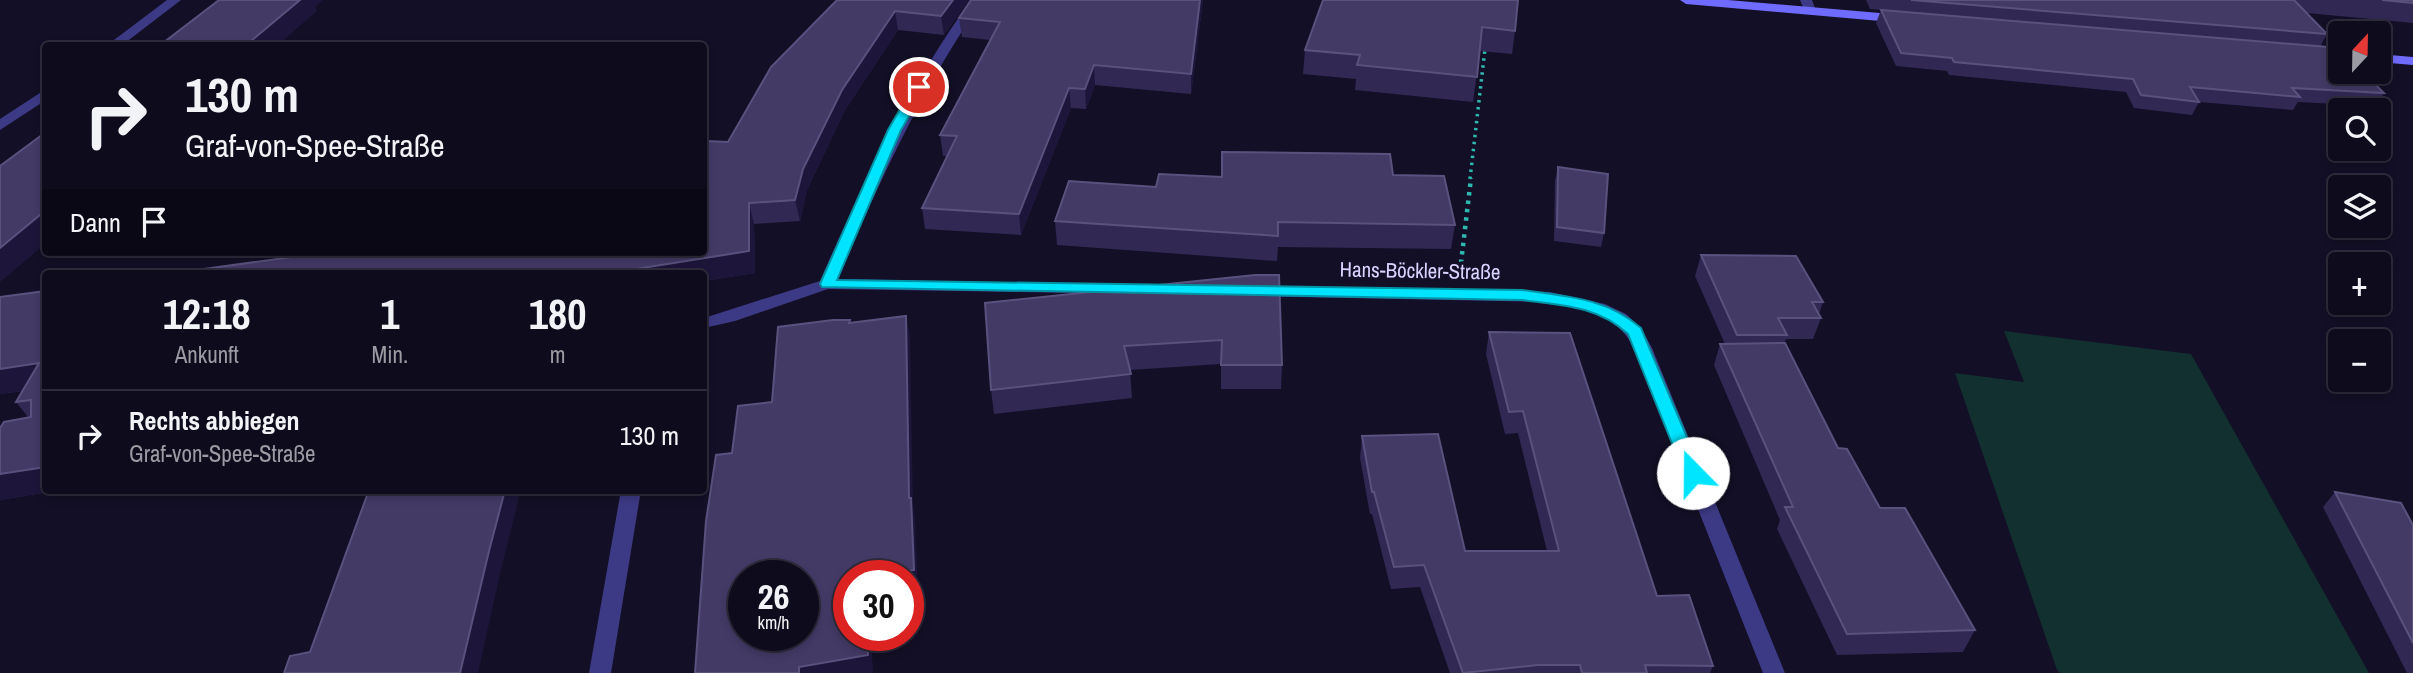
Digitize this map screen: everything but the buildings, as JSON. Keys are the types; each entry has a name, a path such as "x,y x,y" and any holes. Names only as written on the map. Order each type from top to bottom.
{"street":[{"path":"117,42 175,0"},
{"path":"827,284 895,130 944,43 977,0"},
{"path":"1686,0 1808,6 1922,21"},
{"path":"2391,59 2413,61"},
{"path":"0,126 42,96"},
{"path":"707,322 827,284 1157,290"},
{"name":"Hans-Böckler-Straße","path":"1239,292 1541,296 1599,308 1620,318 1635,332 1774,673"},
{"path":"600,673 630,494"}],"path":[{"path":"1457,295 1486,40"}],"green space":[{"path":"2004,331 2191,354 2369,673 2060,673 1955,373 2024,382"}],"route":[{"path":"919,87 895,130 827,284 1522,295 1574,302 1599,308 1620,318 1635,332 1693,473"}]}
